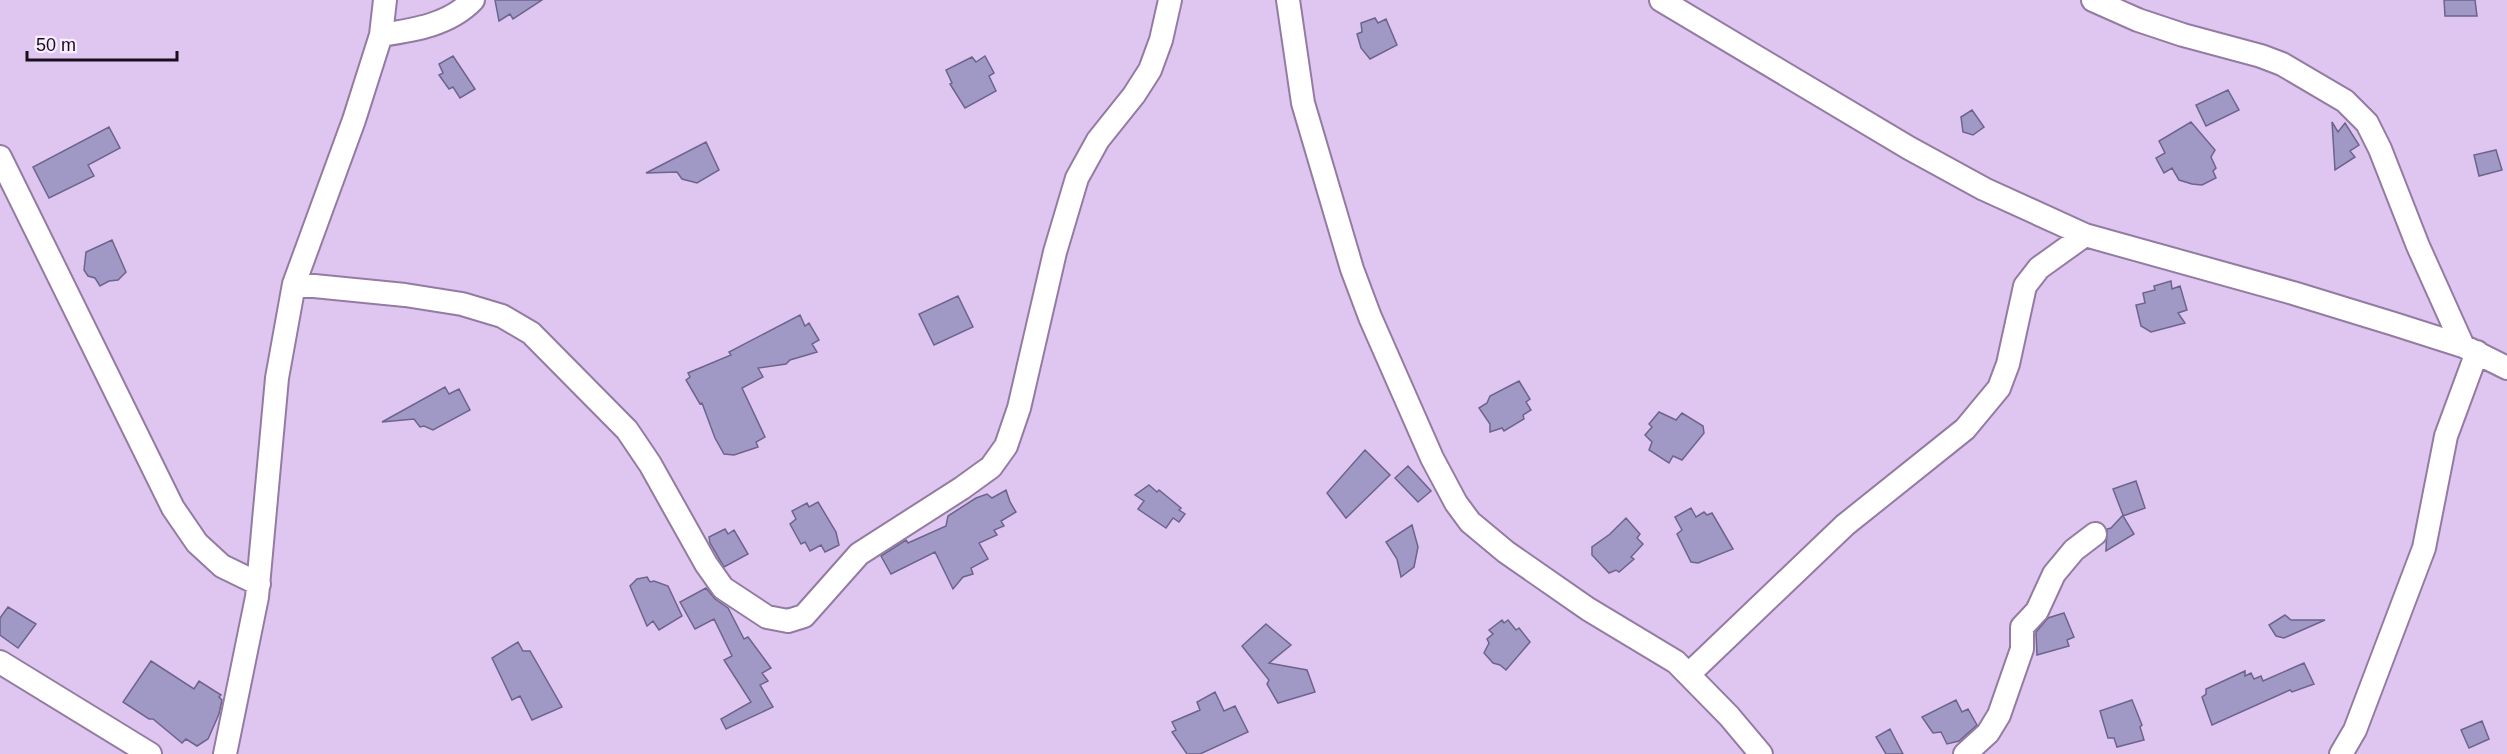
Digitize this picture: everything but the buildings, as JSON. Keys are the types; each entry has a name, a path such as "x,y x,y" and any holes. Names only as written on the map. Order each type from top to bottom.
{"street":[{"path":"225,754 259,585 277,378 294,284 354,120 381,35 385,0"},
{"path":"381,35 427,27 461,12 473,0"},
{"path":"294,284 405,295 462,304 502,316 531,333 627,430 650,464 706,564 723,588 767,617 788,621 804,616 859,554 977,478 991,467 1005,446 1019,408 1055,252 1077,178 1098,140 1134,95 1150,70 1161,40 1170,0"},
{"path":"1288,0 1303,103 1352,269 1370,317 1432,458 1456,503 1470,522 1506,552 1588,609 1666,655 1689,674 1761,754"},
{"path":"1661,0 1679,6 1919,153 1984,189 2085,235 2294,293 2470,349 2507,368"},
{"path":"2093,0 2138,20 2183,36 2261,56 2282,64 2344,101 2367,123 2380,149 2418,246 2470,349 2446,436 2424,548 2355,730 2341,754"},
{"path":"0,157 173,508 197,543 222,566 259,585"},
{"path":"1689,674 1845,525 1965,429 1999,388 2008,364 2025,286 2039,268 2085,235"},
{"path":"1965,754 1995,724 2022,650 2022,627 2037,611 2054,574 2074,550 2095,534"},
{"path":"0,662 150,754"}]}
